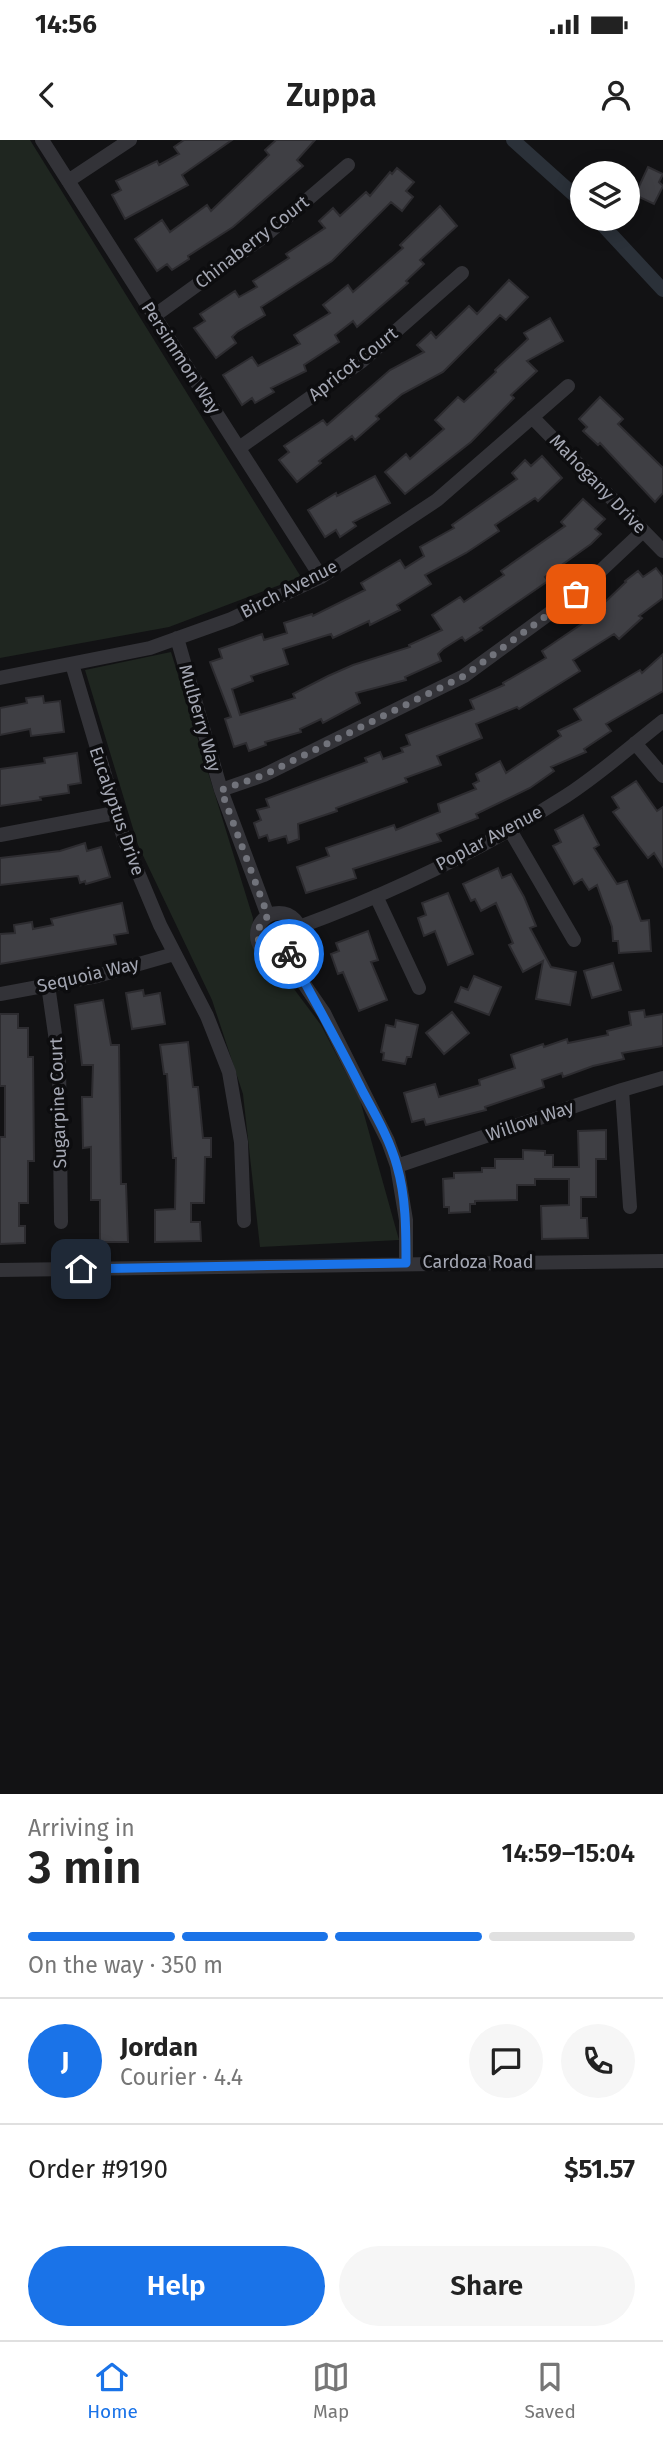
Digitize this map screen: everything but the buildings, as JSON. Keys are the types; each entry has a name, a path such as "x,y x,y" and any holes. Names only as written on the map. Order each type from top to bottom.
{"street":[{"name":"Persimmon Way","path":"42,140 321,577"},
{"path":"68,181 130,140"},
{"name":"Chinaberry Court","path":"154,316 266,235 348,165"},
{"name":"Apricot Court","path":"239,449 362,361 462,273"},
{"name":"Birch Avenue","path":"0,678 150,648 231,619 321,577 437,500 568,386"},
{"name":"Mahogany Drive","path":"532,417 663,551"},
{"path":"221,790 264,775 464,676 576,594 643,531"},
{"name":"Mulberry Way","path":"177,638 221,790 268,916"},
{"name":"Eucalyptus Drive","path":"72,664 115,813 155,913 207,1016 229,1072 241,1142 244,1221"},
{"name":"Poplar Avenue","path":"299,927 376,896 481,847 569,794 663,721"},
{"path":"635,743 663,776"},
{"path":"0,835 115,813"},
{"path":"510,830 574,940"},
{"path":"376,896 419,988"},
{"path":"282,913 295,920 299,927 301,936 297,947 289,954 274,956 265,952 257,941 257,930 268,916 282,913"},
{"name":"Sequoia Way","path":"0,994 126,969 174,954"},
{"path":"289,954 302,981 324,1013 388,1141 397,1166 406,1220 406,1263"},
{"name":"Sugarpine Court","path":"48,985 59,1062 61,1222"},
{"name":"Willow Way","path":"397,1166 663,1078"},
{"path":"622,1090 630,1207"},
{"name":"Cardoza Road","path":"0,1270 663,1261"}],"shaded area":[{"path":"0,140 30,140 301,577 169,627 0,658"},
{"path":"171,652 253,918 252,942 258,952 276,965 321,1025 360,1100 399,1240 260,1247 243,1094 212,1000 138,845 85,670"}],"waterway":[{"path":"513,140 570,191"},
{"path":"608,231 663,290"}],"way so far":[{"path":"289,954 274,956 265,952 257,941 257,930 268,916 221,790 264,775 464,676 576,594"}],"route":[{"path":"81,1269 406,1263 406,1220 397,1166 388,1141 324,1013 302,981 289,954"}]}
